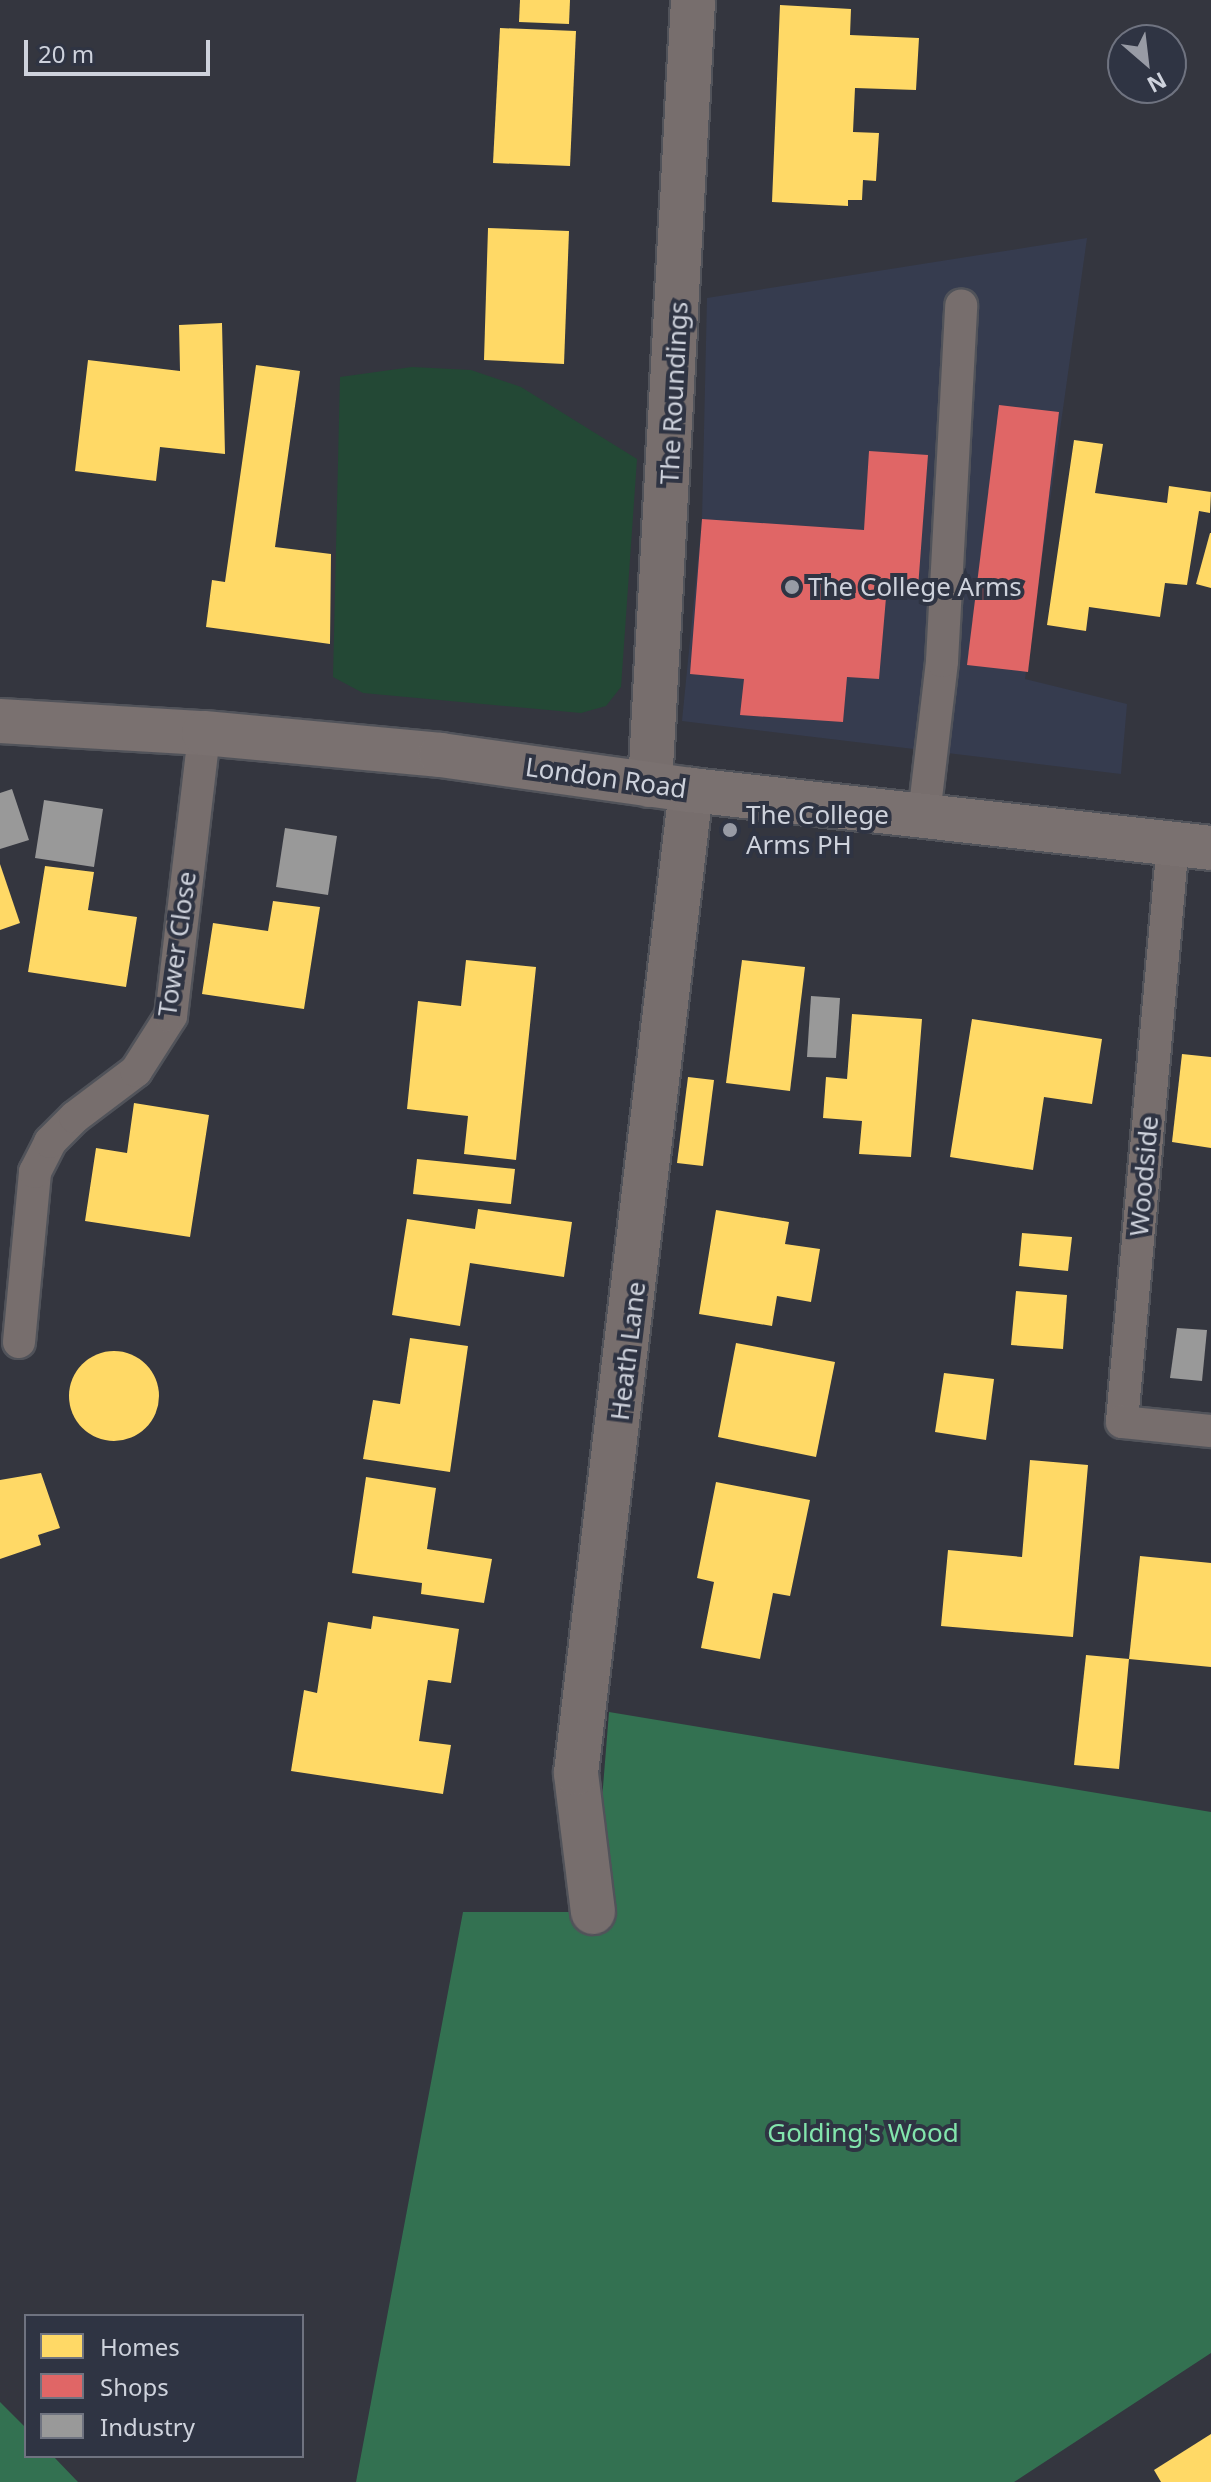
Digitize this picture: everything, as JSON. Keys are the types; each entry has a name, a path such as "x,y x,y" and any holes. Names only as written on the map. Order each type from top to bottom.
{"main road":[{"name":"London Road","path":"0,721 204,733 441,755 671,788 1192,845"}],"street":[{"name":"The Roundings","path":"671,788 693,0"},
{"name":"Heath Lane","path":"593,1912 576,1773 671,788"}],"lane":[{"path":"924,815 942,661 961,306"},
{"name":"Tower Close","path":"19,1342 35,1172 50,1142 136,1071 171,1016 204,733"},
{"name":"Woodside","path":"1192,845 1122,1422 1211,1431"}],"shaded area":[{"path":"1087,238 1025,679 1127,704 1121,774 682,721 702,519 707,298"}],"green space":[{"path":"412,367 471,370 521,387 637,459 621,687 606,706 581,713 363,693 333,677 340,377"},
{"name":"Golding's Wood","path":"609,1712 1211,1812 1211,2353 1014,2482 356,2482 463,1912 593,1912"},
{"path":"0,2402 24,2426 24,2458 55,2458 78,2482 0,2482"}],"building: Homes":[{"path":"520,0 570,0 569,24 519,22"},
{"path":"780,5 851,9 850,35 919,38 916,90 855,88 853,132 879,133 876,181 863,180 862,200 848,200 848,206 772,202"},
{"path":"500,28 576,31 570,166 493,163"},
{"path":"488,228 569,231 564,364 484,360"},
{"path":"222,323 225,454 160,447 156,481 75,471 88,360 180,371 179,325"},
{"path":"256,365 300,371 275,547 331,554 330,644 206,627 212,580 225,582"},
{"path":"1074,440 1103,444 1095,493 1167,503 1169,486 1211,492 1210,513 1199,511 1187,585 1165,583 1160,617 1089,607 1086,631 1047,625"},
{"path":"1211,533 1211,588 1196,584"},
{"path":"0,864 20,923 0,930"},
{"path":"45,866 94,872 88,910 137,917 126,987 28,972"},
{"path":"273,901 320,907 304,1009 202,994 213,923 268,931"},
{"path":"466,960 536,967 516,1160 464,1154 468,1116 407,1109 418,1001 461,1006"},
{"path":"742,960 805,967 790,1091 726,1083"},
{"path":"852,1014 922,1019 911,1157 859,1154 862,1121 823,1118 826,1077 847,1079"},
{"path":"972,1019 1102,1039 1092,1104 1044,1097 1033,1170 950,1157"},
{"path":"1182,1054 1211,1057 1211,1148 1172,1142"},
{"path":"688,1077 714,1080 703,1166 677,1163"},
{"path":"134,1103 209,1115 190,1237 85,1221 96,1148 127,1153"},
{"path":"417,1159 515,1169 511,1204 413,1194"},
{"path":"478,1209 572,1222 564,1277 470,1263 460,1326 392,1315 407,1219 475,1229"},
{"path":"716,1210 789,1222 785,1244 820,1249 811,1302 777,1296 772,1326 699,1314"},
{"path":"1022,1233 1072,1237 1068,1271 1019,1266"},
{"path":"1016,1291 1067,1295 1063,1349 1011,1345"},
{"path":"410,1338 468,1346 450,1472 363,1459 373,1400 400,1404"},
{"path":"736,1343 835,1362 816,1457 718,1437"},
{"path":"114,1351 131,1354 146,1364 156,1379 159,1396 156,1413 146,1428 131,1438 114,1441 97,1438 82,1428 72,1413 69,1396 72,1379 82,1364 97,1354"},
{"path":"944,1373 994,1379 986,1440 935,1432"},
{"path":"1030,1460 1088,1465 1073,1637 941,1626 948,1550 1022,1557"},
{"path":"41,1473 60,1528 38,1535 41,1545 0,1559 0,1480"},
{"path":"366,1477 436,1488 427,1549 492,1559 484,1603 421,1594 422,1583 352,1573"},
{"path":"716,1482 810,1500 790,1596 773,1593 760,1659 701,1648 714,1582 697,1578"},
{"path":"1140,1556 1211,1563 1211,1667 1129,1659"},
{"path":"373,1616 459,1629 451,1683 428,1680 419,1741 451,1745 443,1794 291,1771 304,1690 317,1693 328,1622 371,1629"},
{"path":"1086,1655 1129,1659 1119,1769 1074,1765"},
{"path":"1211,2434 1211,2482 1161,2482 1154,2470"}],"building: Shops":[{"path":"999,405 1059,412 1028,672 967,665"},
{"name":"The College Arms","path":"869,451 928,455 918,588 887,586 879,679 847,677 843,722 740,715 744,679 690,674 702,519 864,530"}],"building: Industry":[{"path":"12,789 29,840 0,849 0,793"},
{"path":"44,800 103,809 94,867 35,858"},
{"path":"285,828 337,836 328,895 276,887"},
{"path":"811,996 840,998 836,1058 807,1057"},
{"path":"1177,1328 1207,1330 1202,1381 1170,1378"}],"place":[{"name":"The College Arms","path":"792,587"},
{"name":"The College Arms PH","path":"730,830"}]}
